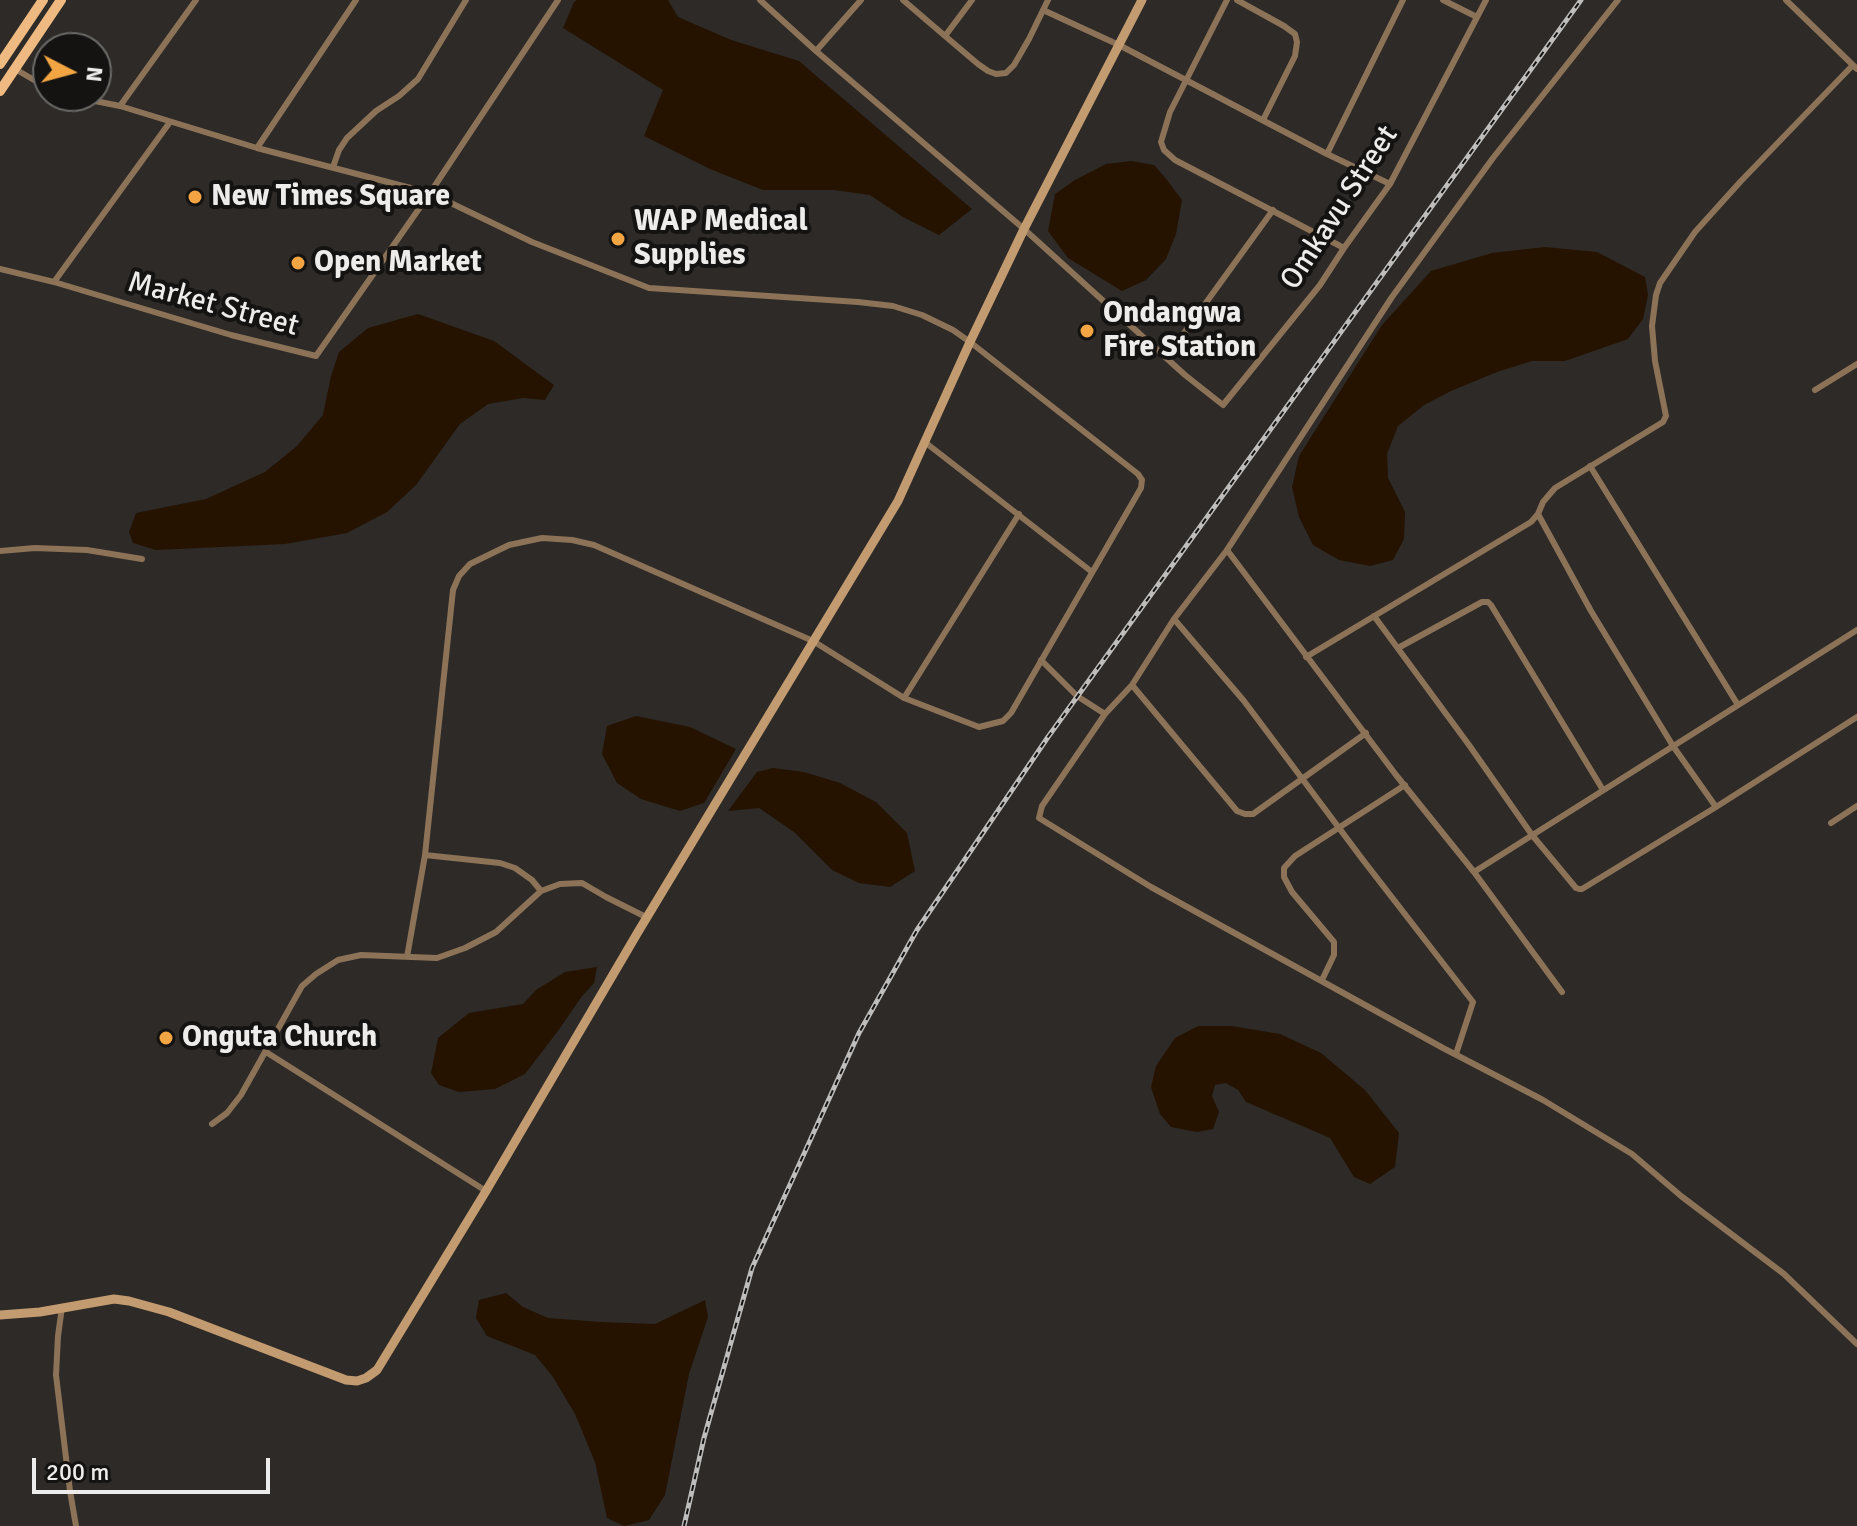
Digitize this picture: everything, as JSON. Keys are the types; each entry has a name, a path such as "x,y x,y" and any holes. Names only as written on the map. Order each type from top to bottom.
{"main road":[{"path":"0,64 43,0"},
{"path":"0,88 61,0"}],"street":[{"path":"120,106 196,0"},
{"path":"257,148 356,0"},
{"path":"333,167 347,138 418,79 466,0"},
{"path":"430,193 558,0"},
{"name":"Omkavu Street","path":"760,0 1223,405 1320,285 1390,184 1486,0"},
{"path":"816,51 861,0"},
{"path":"903,0 988,71 996,74 1006,73 1014,65 1048,0"},
{"path":"945,36 972,0"},
{"path":"0,1315 40,1312 114,1299 129,1301 169,1312 346,1380 357,1381 377,1370 898,501 1024,229 1142,0"},
{"path":"1227,0 1170,112 1161,142 1164,150 1175,160 1344,248"},
{"path":"1237,0 1284,26 1295,34 1297,42 1295,56 1263,120"},
{"path":"1327,154 1403,0"},
{"path":"1443,0 1477,17"},
{"path":"1618,0 1493,158 1392,297 1227,550 1174,619 1132,685 1105,714 1042,806 1039,818 1151,887 1543,1100 1632,1154 1681,1196 1784,1274 1857,1344"},
{"path":"1306,657 1531,522 1555,488 1663,422 1666,416 1655,361 1652,326 1660,283 1695,232 1741,181 1855,67 1786,0"},
{"path":"1043,10 1119,45 1390,184"},
{"path":"15,69 32,79"},
{"path":"112,104 257,148 430,193 532,242 649,288 858,302 893,306 922,315 970,342 1142,480 1141,488 1011,713 1003,721 979,727 904,698 813,641 594,545 542,538 509,545 470,564 459,576 453,590 425,855 407,957"},
{"path":"54,282 170,122"},
{"name":"Market Street","path":"0,269 316,356 430,193"},
{"path":"1166,358 1273,210"},
{"path":"1815,390 1857,364"},
{"path":"926,443 1092,572"},
{"path":"1590,466 1738,705"},
{"path":"904,698 1019,514"},
{"path":"1538,514 1591,611 1673,746 1716,807"},
{"path":"0,551 35,548 87,550 142,559"},
{"path":"1227,550 1562,992"},
{"path":"1398,648 1482,602 1488,602 1603,790"},
{"path":"1374,616 1532,835 1576,888 1582,889 1857,717"},
{"path":"1174,619 1244,701 1473,1002 1456,1054"},
{"path":"1474,872 1857,631"},
{"path":"1041,660 1077,696 1105,714"},
{"path":"1132,685 1237,811 1253,814 1366,733"},
{"path":"1322,980 1334,955 1334,942 1292,892 1284,877 1284,868 1295,856 1405,785"},
{"path":"1831,823 1857,806"},
{"path":"425,855 500,863 515,868 541,891"},
{"path":"212,1124 227,1113 241,1095 302,986 338,960 361,955 437,958 496,932 541,891 560,884 582,883 646,917"},
{"path":"266,1052 486,1191"},
{"path":"62,1307 56,1375 76,1526"}],"shaded area":[{"path":"577,0 668,0 678,17 731,40 799,61 972,209 939,235 903,217 870,195 834,190 763,190 710,169 644,136 663,90 563,28"},
{"path":"1131,161 1154,165 1182,200 1176,234 1166,259 1146,280 1122,291 1068,258 1048,231 1055,194 1106,164"},
{"path":"1545,247 1597,252 1645,277 1648,295 1643,319 1628,339 1565,361 1532,361 1497,372 1424,405 1398,426 1387,454 1388,478 1405,512 1404,539 1393,560 1370,566 1339,560 1313,545 1299,517 1292,487 1299,456 1382,325 1431,271 1492,253"},
{"path":"418,314 494,341 554,385 545,400 523,398 488,404 460,424 416,485 387,512 347,533 285,544 156,550 133,543 129,532 136,513 206,499 265,472 297,446 323,415 339,352 368,328"},
{"path":"636,716 690,727 736,749 704,803 680,811 641,799 617,783 602,754 607,726"},
{"path":"773,768 804,772 840,783 876,802 907,833 915,871 890,887 859,883 832,870 794,832 759,808 728,811 757,772"},
{"path":"597,967 594,983 525,1074 495,1089 459,1092 439,1085 431,1073 438,1038 469,1013 523,1004 536,990 565,972"},
{"path":"1198,1026 1232,1026 1280,1034 1321,1053 1365,1090 1399,1133 1395,1167 1370,1184 1354,1177 1330,1138 1246,1102 1238,1090 1226,1083 1215,1085 1212,1096 1219,1112 1213,1129 1197,1132 1171,1127 1160,1114 1151,1087 1156,1066 1175,1038"},
{"path":"506,1293 523,1307 548,1318 655,1324 705,1300 708,1317 689,1374 665,1495 649,1520 624,1526 607,1518 595,1462 575,1414 553,1377 535,1355 487,1336 476,1318 479,1300"}],"railway":[{"path":"684,1526 704,1438 752,1268 859,1033 917,930 1048,737 1581,0"}],"place":[{"name":"New Times Square","path":"195,197"},
{"name":"WAP Medical Supplies","path":"618,239"},
{"name":"Open Market","path":"298,263"},
{"name":"Ondangwa Fire Station","path":"1087,331"},
{"name":"Onguta Church","path":"166,1038"}]}
